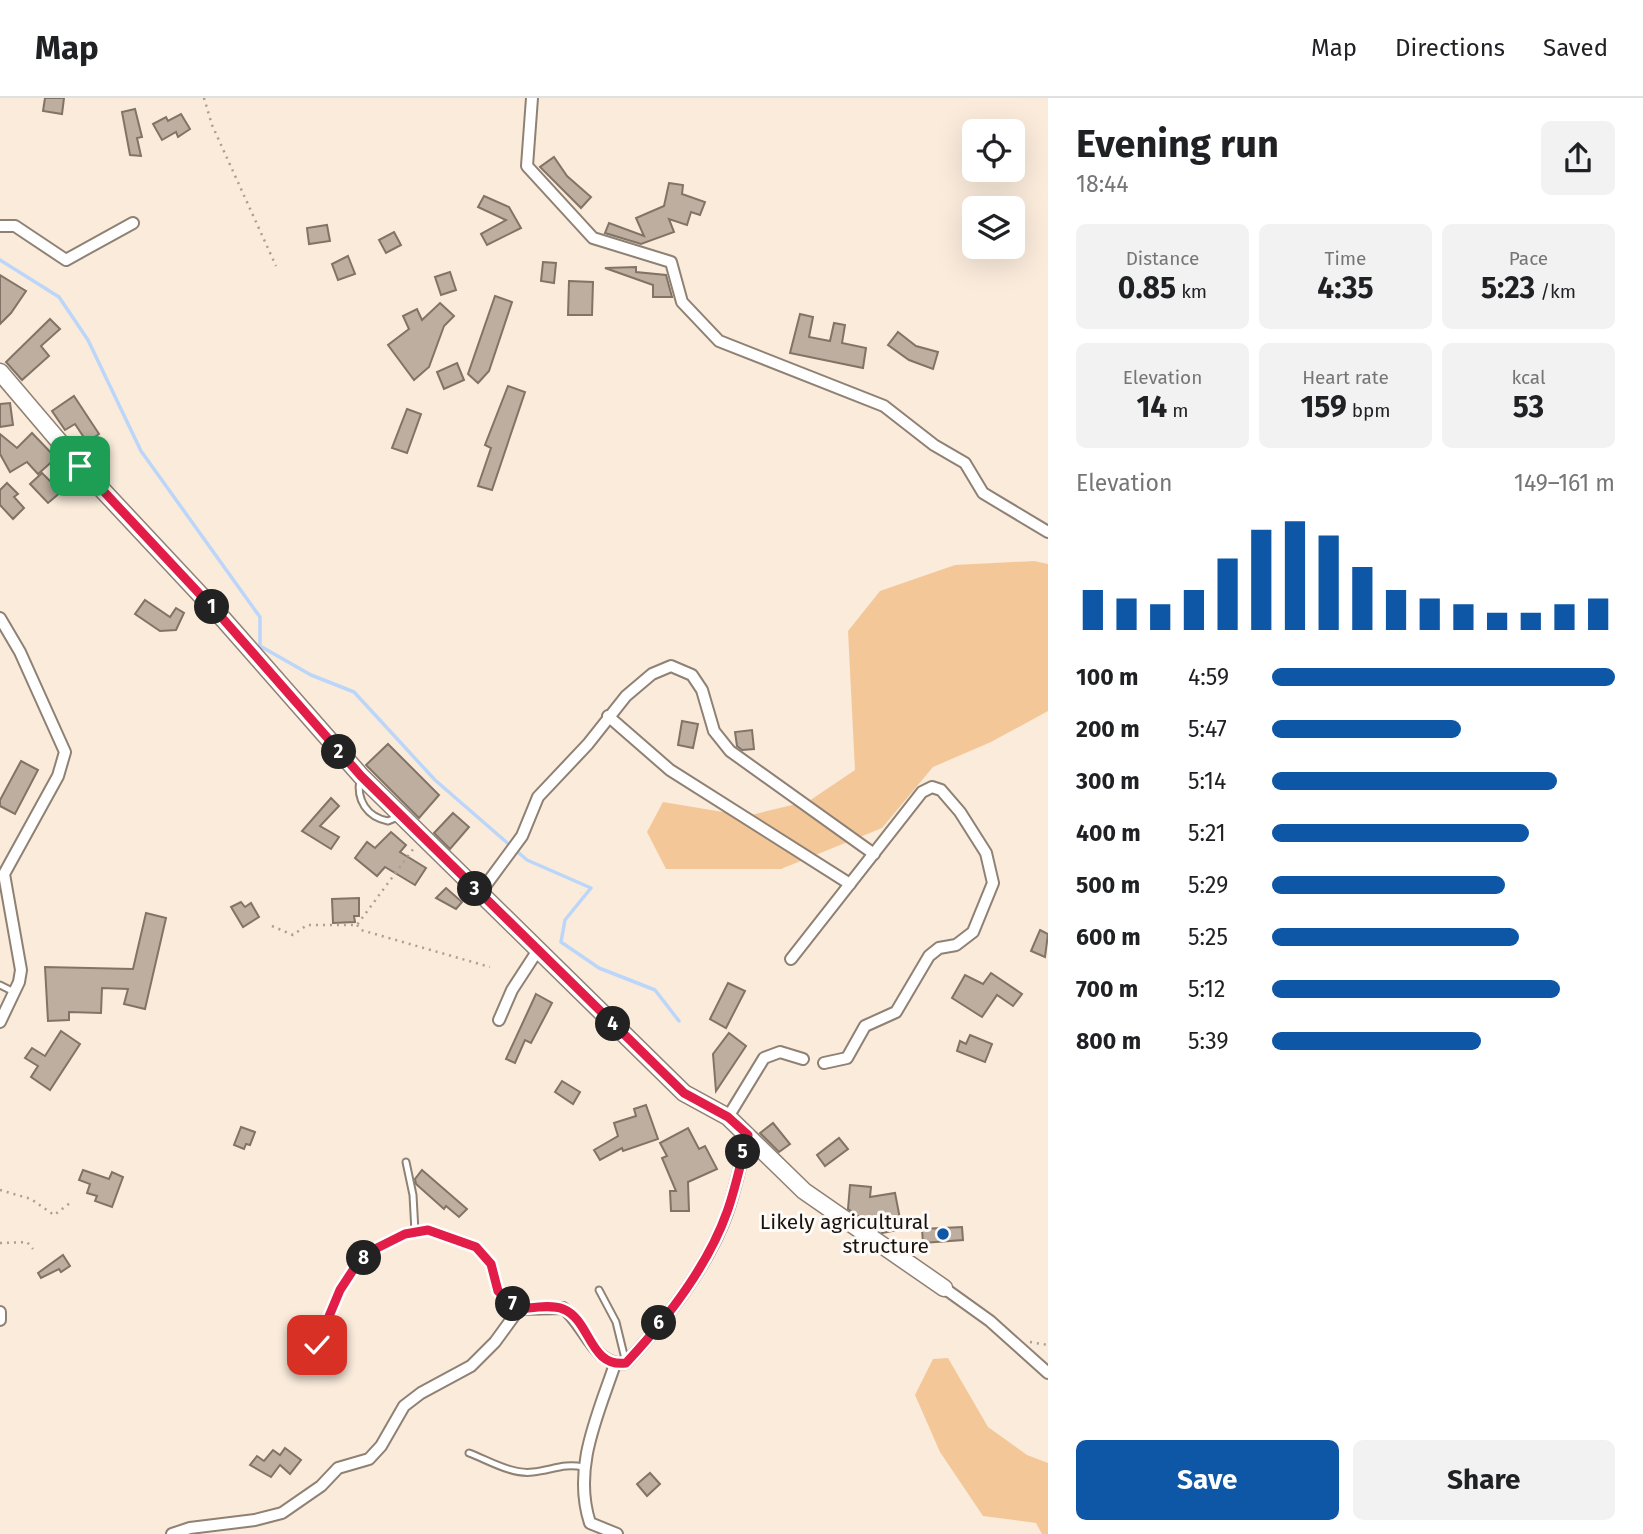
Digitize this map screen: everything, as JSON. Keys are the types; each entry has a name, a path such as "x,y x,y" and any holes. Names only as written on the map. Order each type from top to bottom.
{"street":[{"path":"532,98 527,166 593,238 671,262 682,302 719,341 884,406 934,445 965,463 983,493 1048,532"},
{"path":"0,226 15,226 66,260 133,223"},
{"path":"0,372 80,466 224,620 361,776 684,1093 728,1117 804,1191 990,1321 1048,1373"},
{"path":"0,618 20,652 65,752 65,761 58,776 4,874 20,959 19,982 0,1022"},
{"path":"480,893 522,836 538,797 588,744 608,716 652,674 671,666 692,675 702,690 714,731 730,751 874,854"},
{"path":"608,716 670,770 850,884"},
{"path":"790,959 922,792 932,787 941,790 961,812 986,853 993,883 973,932 956,945 939,948 929,956 896,1012 865,1026 847,1058 824,1063"},
{"path":"499,1020 512,990 538,950"},
{"path":"728,1117 764,1058 780,1052 803,1059"},
{"path":"617,1534 590,1523 583,1467 592,1428 620,1364 690,1284 713,1246 727,1213 748,1135"},
{"path":"172,1534 190,1528 255,1520 282,1513 321,1486 338,1468 369,1459 381,1446 404,1406 421,1393 471,1366 495,1342 519,1309 563,1308 604,1361 620,1364"},
{"path":"0,1312 0,1320"}],"lane":[{"path":"0,985 14,992"},
{"path":"406,1162 413,1195 415,1232"},
{"path":"317,1345 340,1290 355,1267 375,1249 415,1232 428,1230 476,1247 491,1264 498,1291 519,1309"},
{"path":"599,1290 616,1322 620,1364"},
{"path":"469,1453 515,1471 531,1473 562,1465 583,1467"}],"path":[{"path":"204,98 212,125 276,267"},
{"path":"357,925 422,838"},
{"path":"272,926 293,935 307,925 357,925"},
{"path":"357,925 361,930 491,967"},
{"path":"0,1190 31,1199 54,1215 70,1203"},
{"path":"0,1243 27,1242 33,1249"}],"shaded area":[{"path":"1034,561 1048,564 1048,711 991,742 933,767 882,828 781,869 666,869 647,832 663,802 747,816 809,801 855,770 848,631 880,591 955,565"},
{"path":"948,1358 988,1427 1027,1455 1048,1463 1048,1534 1042,1534 1036,1523 983,1516 940,1452 915,1395 933,1359"}],"building":[{"path":"45,98 64,98 62,114 43,111"},
{"path":"135,109 142,137 137,138 141,156 130,155 122,112"},
{"path":"181,114 190,129 178,137 176,132 162,140 153,124 166,117 168,121"},
{"path":"554,157 567,176 591,197 581,208 540,167"},
{"path":"669,183 683,185 682,194 705,202 700,215 691,212 687,225 669,219 674,232 641,244 605,233 609,223 644,236 636,218 664,206"},
{"path":"484,196 509,207 521,228 487,245 481,234 506,220 478,207"},
{"path":"327,225 330,241 309,244 307,228"},
{"path":"394,232 401,245 386,253 379,240"},
{"path":"348,256 355,274 338,280 332,264"},
{"path":"543,262 556,263 554,283 541,281"},
{"path":"636,267 636,272 666,275 672,297 653,297 653,285 605,268"},
{"path":"450,272 456,290 441,295 435,277"},
{"path":"0,275 26,291 0,324"},
{"path":"569,281 593,282 592,315 568,315"},
{"path":"495,296 512,302 489,371 478,383 468,374"},
{"path":"440,303 454,316 444,326 429,367 414,380 388,345 409,329 403,316 417,309 422,320"},
{"path":"800,314 813,317 809,337 830,341 834,323 845,325 842,343 866,348 863,368 790,353"},
{"path":"50,319 60,329 41,346 49,356 22,380 6,362"},
{"path":"898,332 916,346 938,352 933,369 909,360 888,345"},
{"path":"457,363 464,380 444,389 437,372"},
{"path":"508,386 525,392 492,490 478,486 491,448 485,445"},
{"path":"74,396 99,434 87,442 75,424 65,430 52,411"},
{"path":"10,403 13,425 0,427 0,404"},
{"path":"407,409 421,414 407,453 392,448"},
{"path":"32,433 56,458 38,474 27,462 10,472 0,454 0,434 17,448"},
{"path":"42,473 61,492 48,503 30,484"},
{"path":"7,483 18,494 14,497 24,508 13,519 0,505 0,490"},
{"path":"145,600 170,617 176,608 184,613 176,630 160,631 135,614"},
{"path":"682,721 698,724 693,748 678,745"},
{"path":"752,730 754,749 742,750 737,746 735,732"},
{"path":"388,744 439,795 419,818 366,765"},
{"path":"21,761 38,770 15,814 0,806 0,800"},
{"path":"331,798 339,806 320,826 339,837 331,849 302,831"},
{"path":"453,813 469,827 450,849 434,833"},
{"path":"391,832 406,845 400,852 426,868 415,885 385,867 377,876 355,858 367,842 375,848"},
{"path":"446,888 462,902 456,909 436,898"},
{"path":"359,898 359,916 354,916 355,922 333,923 332,899"},
{"path":"241,902 245,907 251,903 259,917 243,927 231,907"},
{"path":"146,913 166,918 145,1009 124,1004 128,989 102,988 101,1013 69,1012 69,1020 48,1021 45,967 133,969"},
{"path":"1040,930 1048,934 1045,957 1031,951"},
{"path":"991,973 1022,994 1013,1006 997,995 982,1017 952,998 965,975 983,984"},
{"path":"728,983 745,991 726,1028 710,1019"},
{"path":"536,994 552,1003 531,1043 525,1040 515,1063 506,1059"},
{"path":"61,1031 80,1044 50,1090 31,1077 38,1066 25,1058 32,1048 45,1056"},
{"path":"729,1033 746,1046 716,1091 713,1054"},
{"path":"970,1035 992,1044 985,1062 957,1051 960,1041 966,1044"},
{"path":"562,1081 580,1092 573,1104 555,1092"},
{"path":"646,1105 658,1139 623,1151 622,1148 600,1160 594,1150 618,1136 614,1123 636,1116 634,1109"},
{"path":"773,1123 790,1144 779,1152 760,1133"},
{"path":"241,1127 255,1132 250,1145 246,1144 244,1149 234,1145"},
{"path":"688,1128 699,1149 705,1146 717,1169 688,1182 689,1211 671,1211 670,1191 676,1191 662,1158 667,1156 660,1143"},
{"path":"839,1138 848,1149 825,1166 817,1155"},
{"path":"83,1170 109,1179 112,1172 123,1177 112,1207 95,1201 97,1196 87,1193 90,1184 79,1180"},
{"path":"422,1170 467,1209 459,1217 446,1206 444,1209 416,1184 415,1179"},
{"path":"850,1185 871,1187 870,1197 895,1193 902,1229 882,1233 878,1221 864,1220 848,1209"},
{"name":"Likely agricultural structure","path":"962,1227 963,1240 923,1243 922,1229"},
{"path":"63,1255 70,1266 61,1272 59,1269 41,1278 38,1273"},
{"path":"285,1448 301,1460 290,1474 280,1465 271,1477 250,1465 257,1456 264,1461 273,1450 280,1455"},
{"path":"650,1473 660,1484 647,1496 637,1484"}],"waterway":[{"path":"0,260 59,297 88,340 141,451 260,617 260,646 311,675 354,692 435,780 527,860 591,888 565,920 561,942 599,968 655,990 679,1021"}],"place":[{"name":"Likely agricultural structure","path":"943,1234"}],"route":[{"path":"80,466 224,620 361,776 400,816 684,1093 728,1117 748,1135 736,1185 713,1246 690,1284 626,1363 604,1361 563,1308 519,1309 498,1291 491,1264 476,1247 456,1237 428,1230 405,1234 375,1249 355,1267 340,1290 317,1345"}]}
